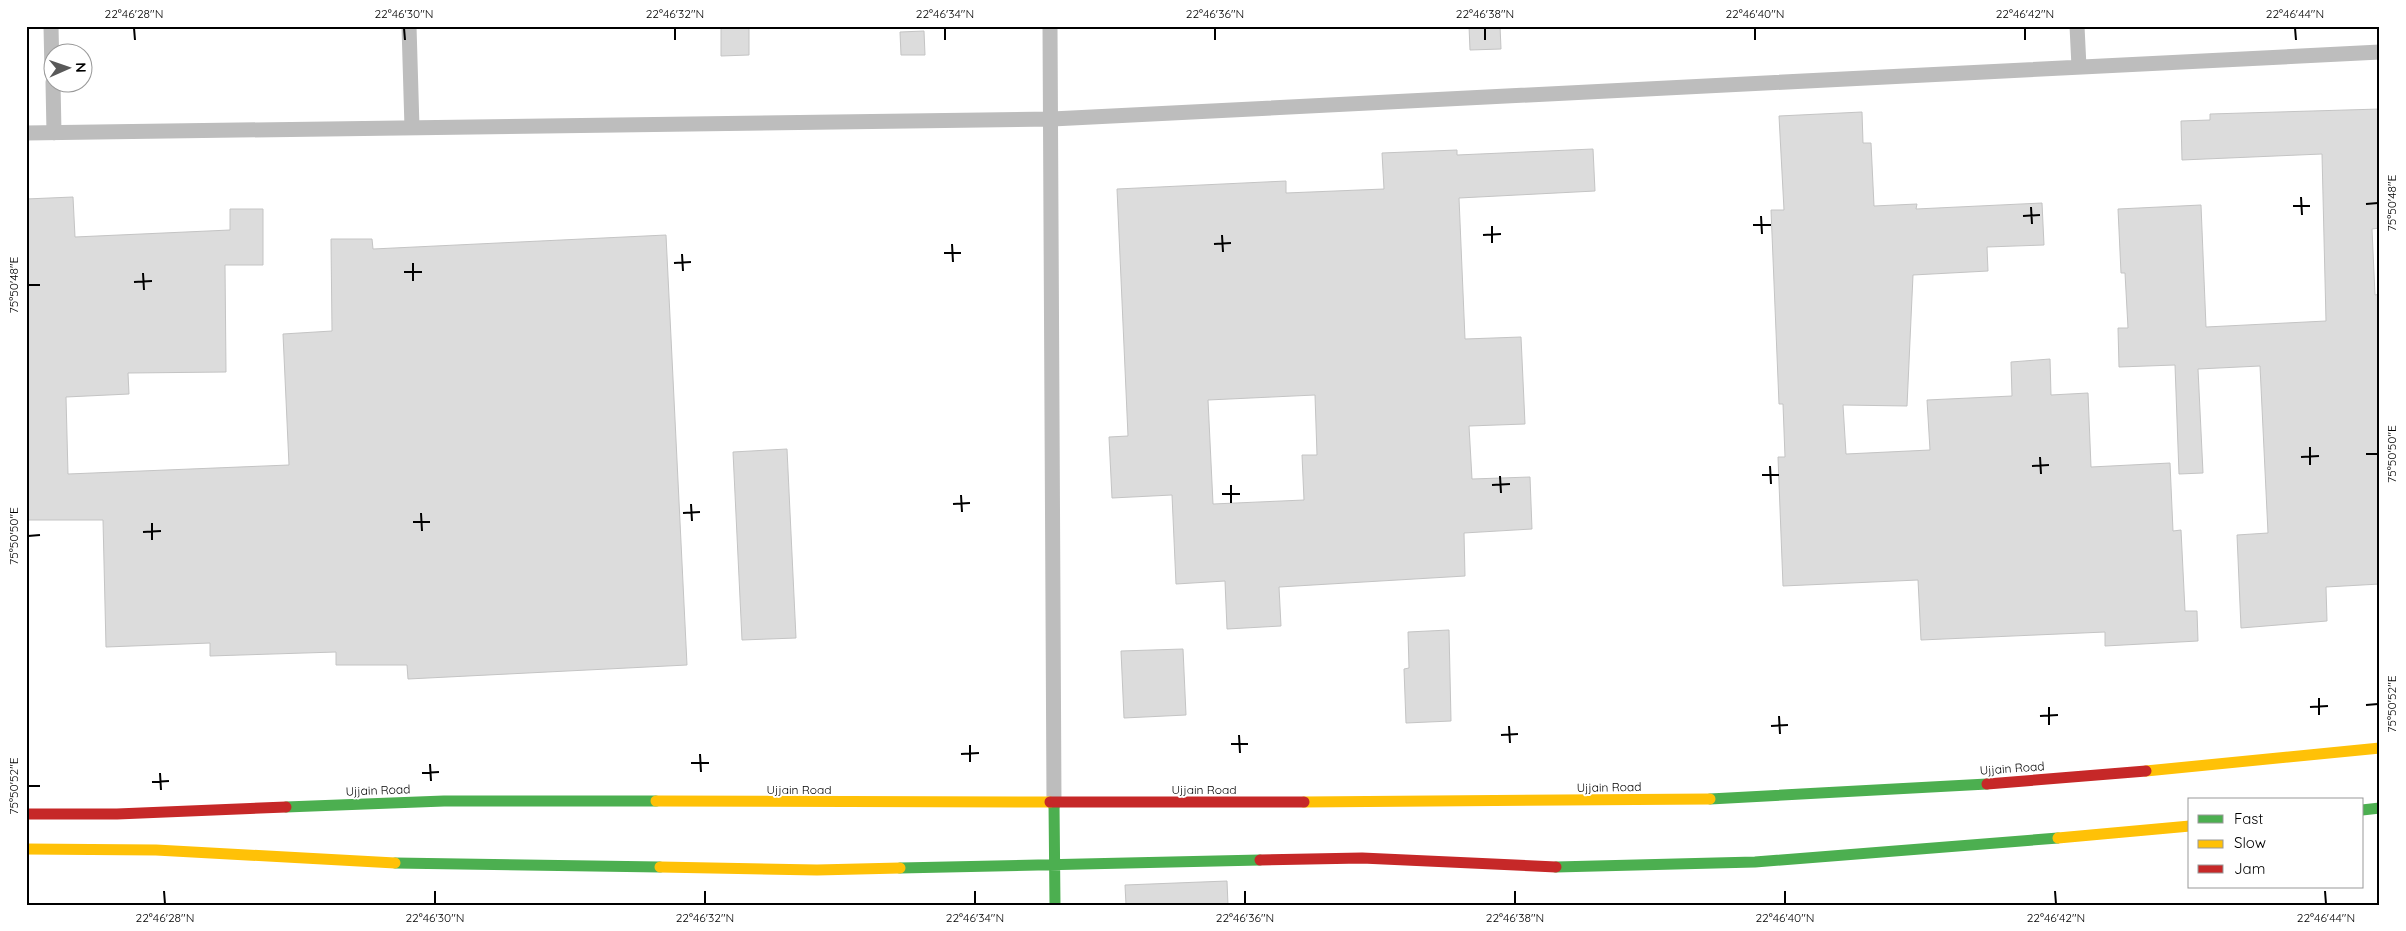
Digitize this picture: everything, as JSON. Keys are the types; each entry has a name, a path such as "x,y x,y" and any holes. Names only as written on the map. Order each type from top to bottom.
{"main road":[{"name":"Ujjain Road","path":"26,814 117,814 444,801 1054,803 1713,799 2027,782 2380,748"},
{"path":"1054,803 1055,905"},
{"path":"2364,810 2380,808"},
{"path":"26,849 156,850 367,862 807,870 1362,858 1598,867 1755,862 2188,826"}],"lane":[{"path":"51,26 51,42"},
{"path":"409,26 412,128"},
{"path":"1050,26 1052,119 1054,803"},
{"path":"2076,26 2079,67"},
{"path":"26,133 1052,119 2380,52"},
{"path":"53,92 54,133"}],"building":[{"path":"721,26 749,26 749,55 721,56"},
{"path":"1469,26 1500,26 1501,49 1470,50"},
{"path":"924,31 925,55 901,55 900,32"},
{"path":"2380,109 2380,228 2372,229 2375,295 2380,294 2380,584 2326,587 2327,621 2241,628 2237,535 2268,533 2260,366 2198,369 2203,473 2179,474 2175,365 2119,367 2118,328 2128,328 2125,273 2121,273 2118,209 2201,205 2206,327 2326,321 2322,154 2182,160 2181,121 2210,120 2210,114"},
{"path":"1862,112 1863,143 1871,143 1874,206 1917,204 1916,209 2042,203 2044,245 1987,247 1988,271 1913,275 1907,406 1843,405 1846,454 1930,450 1927,400 2012,396 2011,362 2050,359 2051,395 2088,393 2091,467 2170,463 2173,531 2181,530 2185,611 2197,611 2198,641 2105,646 2105,632 1921,640 1918,580 1783,586 1778,457 1785,457 1783,404 1779,404 1771,210 1784,210 1779,116"},
{"path":"1593,149 1595,191 1459,198 1465,339 1521,337 1525,424 1469,426 1472,479 1530,477 1532,529 1464,533 1465,576 1279,587 1281,626 1227,629 1225,581 1176,584 1172,495 1112,498 1109,437 1128,436 1117,189 1286,181 1286,193 1384,189 1382,153 1457,150 1457,155","holes":["1315,395 1317,455 1302,455 1304,500 1213,504 1208,400"]},
{"path":"73,197 75,237 230,230 230,209 263,209 263,265 225,265 226,372 128,373 129,394 66,397 68,474 289,465 283,334 332,331 331,239 372,239 373,249 666,235 687,665 408,679 407,665 336,665 336,652 210,656 210,643 106,647 103,520 26,520 26,199"},
{"path":"787,449 796,638 742,640 733,452"},
{"path":"1449,630 1451,721 1406,723 1404,669 1409,668 1408,632"},
{"path":"1183,649 1186,715 1124,718 1121,651"},
{"path":"1227,881 1228,905 1126,905 1125,885"}],"traffic: fast":[{"path":"1710,799 1987,784"},
{"path":"286,807 444,801 656,801"},
{"path":"1054,803 1055,905"},
{"path":"2364,810 2380,808"},
{"path":"1556,867 1755,862 2058,838"},
{"path":"900,868 1260,860"},
{"path":"395,863 660,867"}],"traffic: slow":[{"path":"2146,771 2380,748"},
{"path":"1304,802 1710,799"},
{"path":"656,801 1050,802"},
{"path":"2058,838 2188,826"},
{"path":"26,849 156,850 395,863"},
{"path":"660,867 817,870 900,868"}],"traffic: jam":[{"path":"1987,784 2146,771"},
{"path":"1050,802 1304,802"},
{"path":"26,814 117,814 286,807"},
{"path":"1260,860 1362,858 1556,867"}]}
